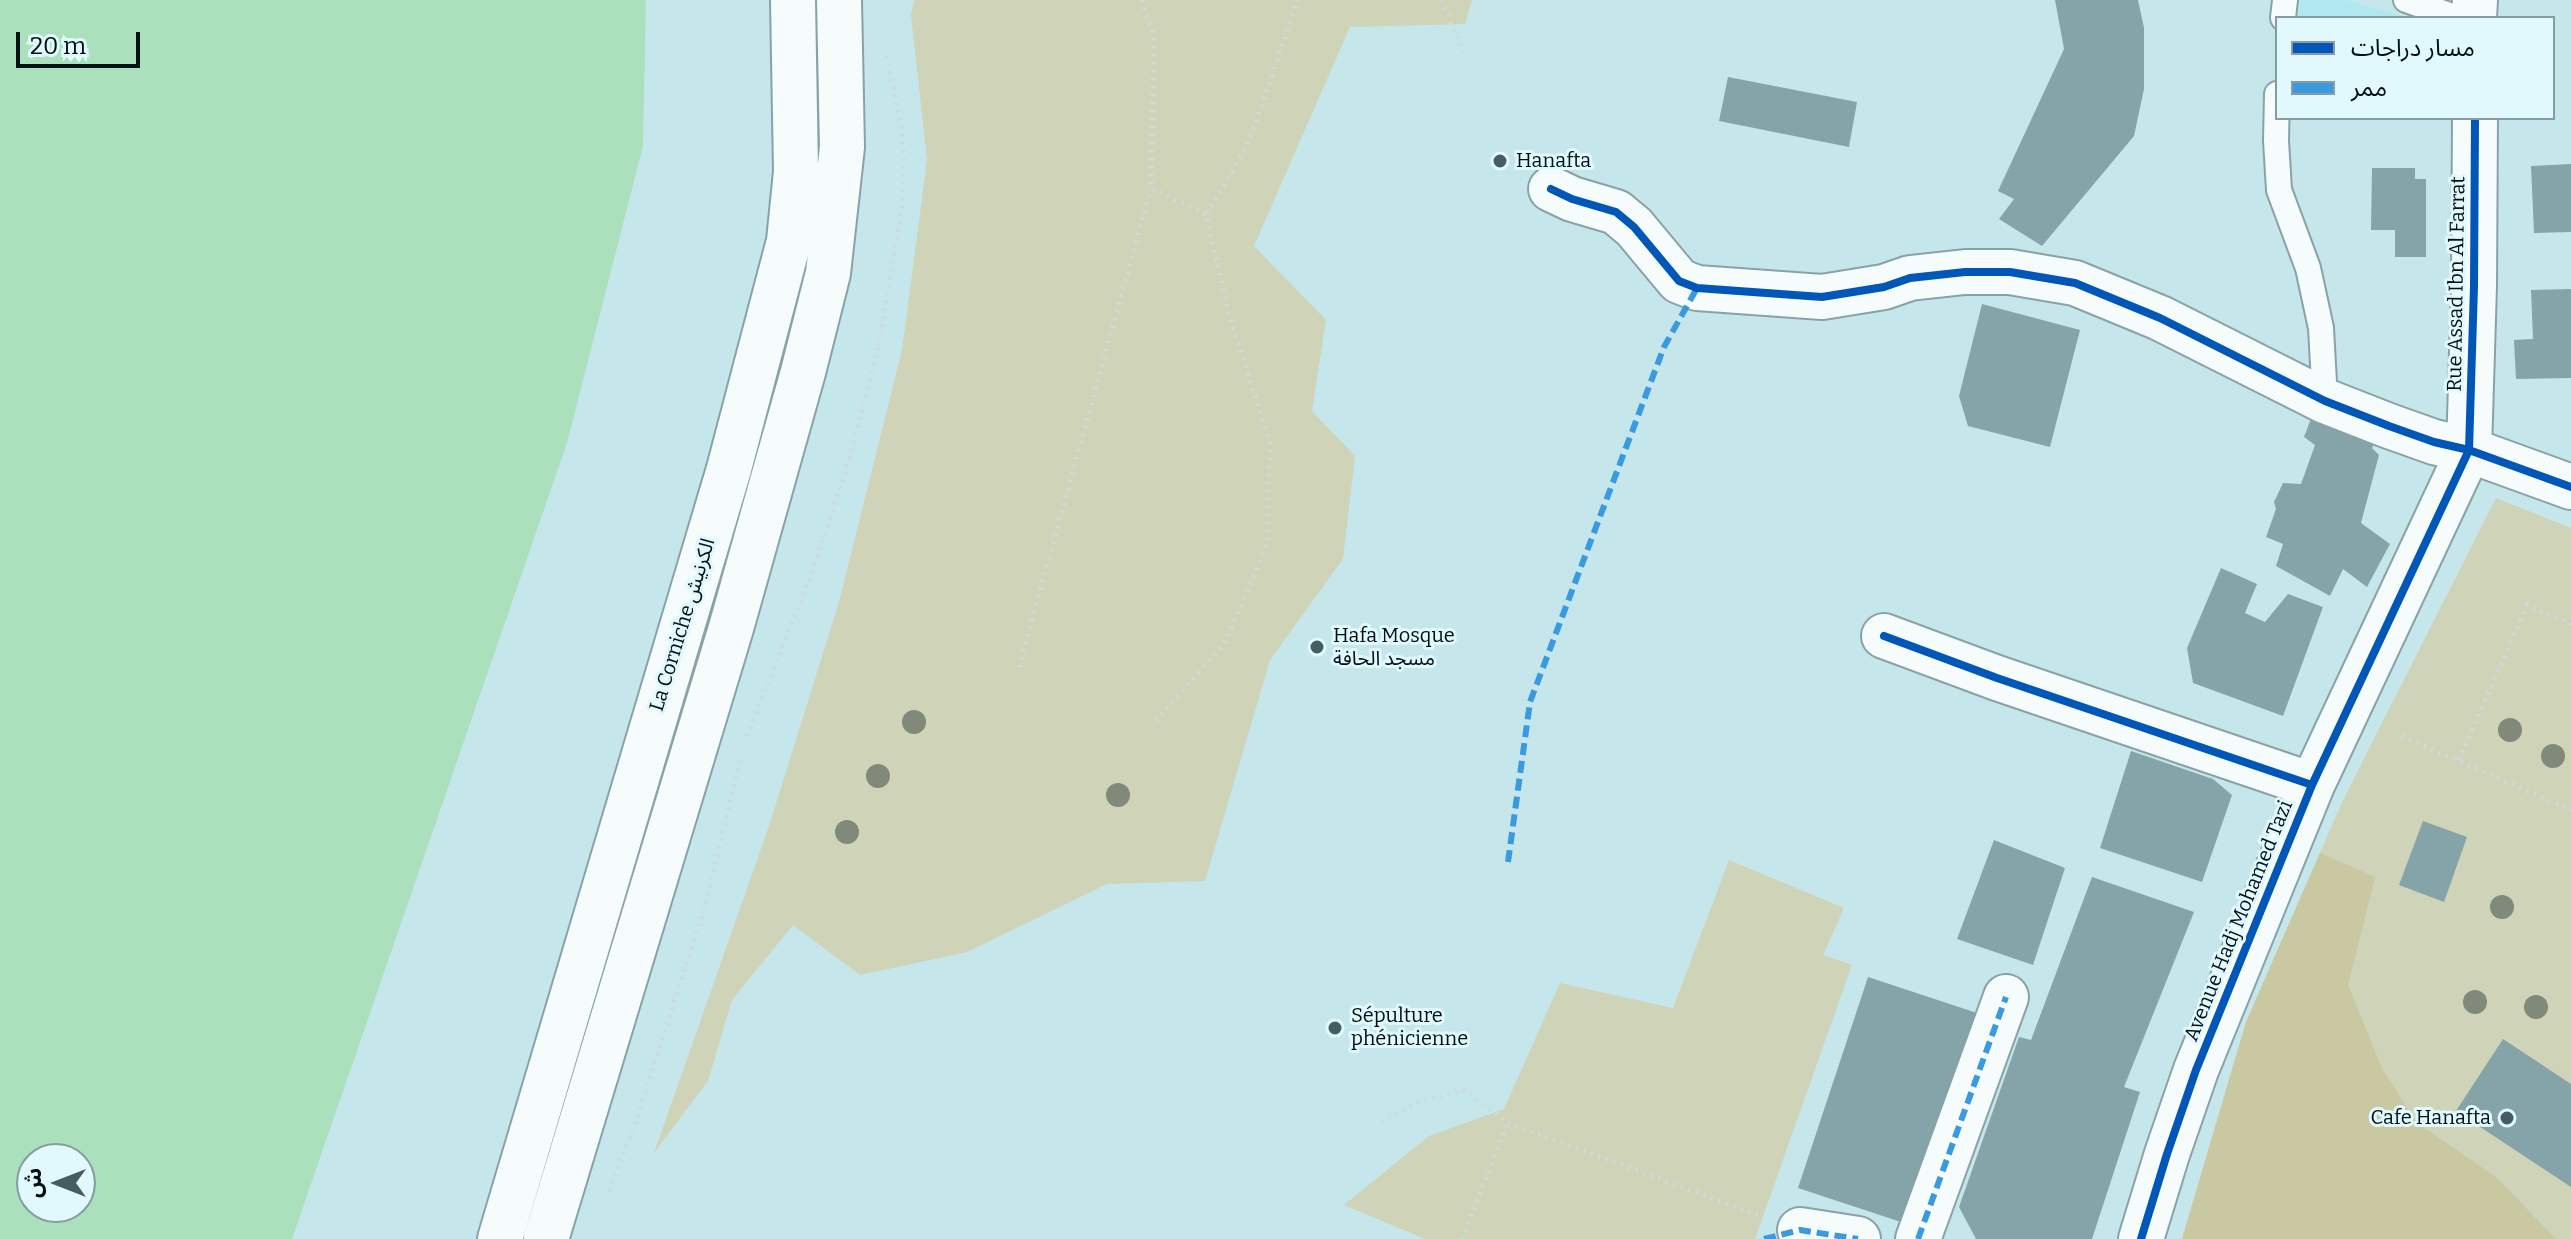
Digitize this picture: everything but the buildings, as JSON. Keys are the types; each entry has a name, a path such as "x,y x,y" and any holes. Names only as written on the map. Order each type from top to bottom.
{"street":[{"name":"La Corniche الكرنيش","path":"500,1239 729,469 785,254 796,172 793,0"},
{"path":"546,1239 731,628 828,273 842,147 839,0"},
{"name":"Rue Assad Ibn Al Farrat","path":"2469,450 2475,120"},
{"path":"1551,189 1572,199 1616,212 1634,227 1679,281 1697,288 1822,297 1884,287 1910,278 1965,272 2010,272 2075,283 2160,318 2325,401 2434,442 2562,479"},
{"name":"Avenue Hadj Mohamed Tazi","path":"2141,1239 2196,1070 2312,785 2469,450"},
{"path":"1884,636 1997,678 2312,785"},
{"path":"1918,1239 2006,997"},
{"path":"1800,1230 1858,1239"}],"lane":[{"path":"2406,0 2452,16"},
{"path":"2276,120 2279,190 2308,268 2321,328 2325,401"}],"path":[{"path":"1019,667 1151,188 1154,37 1142,0"},
{"path":"1156,721 1225,643 1267,545 1270,443 1229,314 1206,214 1248,145 1298,0"},
{"path":"1441,0 1464,53"},
{"path":"1151,188 1206,214"},
{"path":"2459,760 2527,605 2571,624"},
{"path":"2402,736 2571,810"},
{"path":"1381,1121 1422,1101 1463,1090 1508,1123 1800,1230"},
{"path":"1462,1239 1508,1123"}],"shaded area":[{"path":"0,0 646,0 643,146 567,443 292,1239 0,1239"},
{"path":"914,0 1472,0 1465,24 1350,27 1254,246 1326,320 1312,411 1355,456 1343,559 1270,660 1205,881 1107,884 967,952 860,975 793,925 732,1000 708,1081 654,1153 769,826 839,602 902,350 927,160 911,15"},
{"path":"2301,0 2346,0 2401,16 2297,16"},
{"path":"2496,498 2571,528 2571,1239 2182,1239 2246,1022 2343,800"},
{"path":"2320,853 2375,877 2348,985 2382,1068 2416,1122 2497,1178 2556,1239 2182,1239 2246,1022"},
{"path":"1729,860 1844,908 1823,955 1852,965 1755,1239 1425,1239 1344,1205 1429,1136 1504,1109 1560,983 1673,1008"}],"marked path":[{"path":"1508,862 1530,702 1664,347 1697,288"},
{"path":"1918,1239 2006,997"},
{"path":"1764,1239 1800,1230 1858,1239"}],"cycle path":[{"path":"2141,1239 2196,1070 2312,785 2469,450 2475,120"},
{"path":"1551,189 1572,199 1616,212 1634,227 1679,281 1697,288 1822,297 1884,287 1910,278 1965,272 2010,272 2075,283 2160,318 2325,401 2434,442 2469,450 2571,487"},
{"path":"1884,636 1997,678 2312,785"}],"place":[{"name":"Hanafta","path":"1500,161"},
{"name":"Hafa Mosque مسجد الحافة","path":"1317,647"},
{"name":"Sépulture phénicienne","path":"1335,1028"},
{"name":"Cafe Hanafta","path":"2507,1118"}]}
